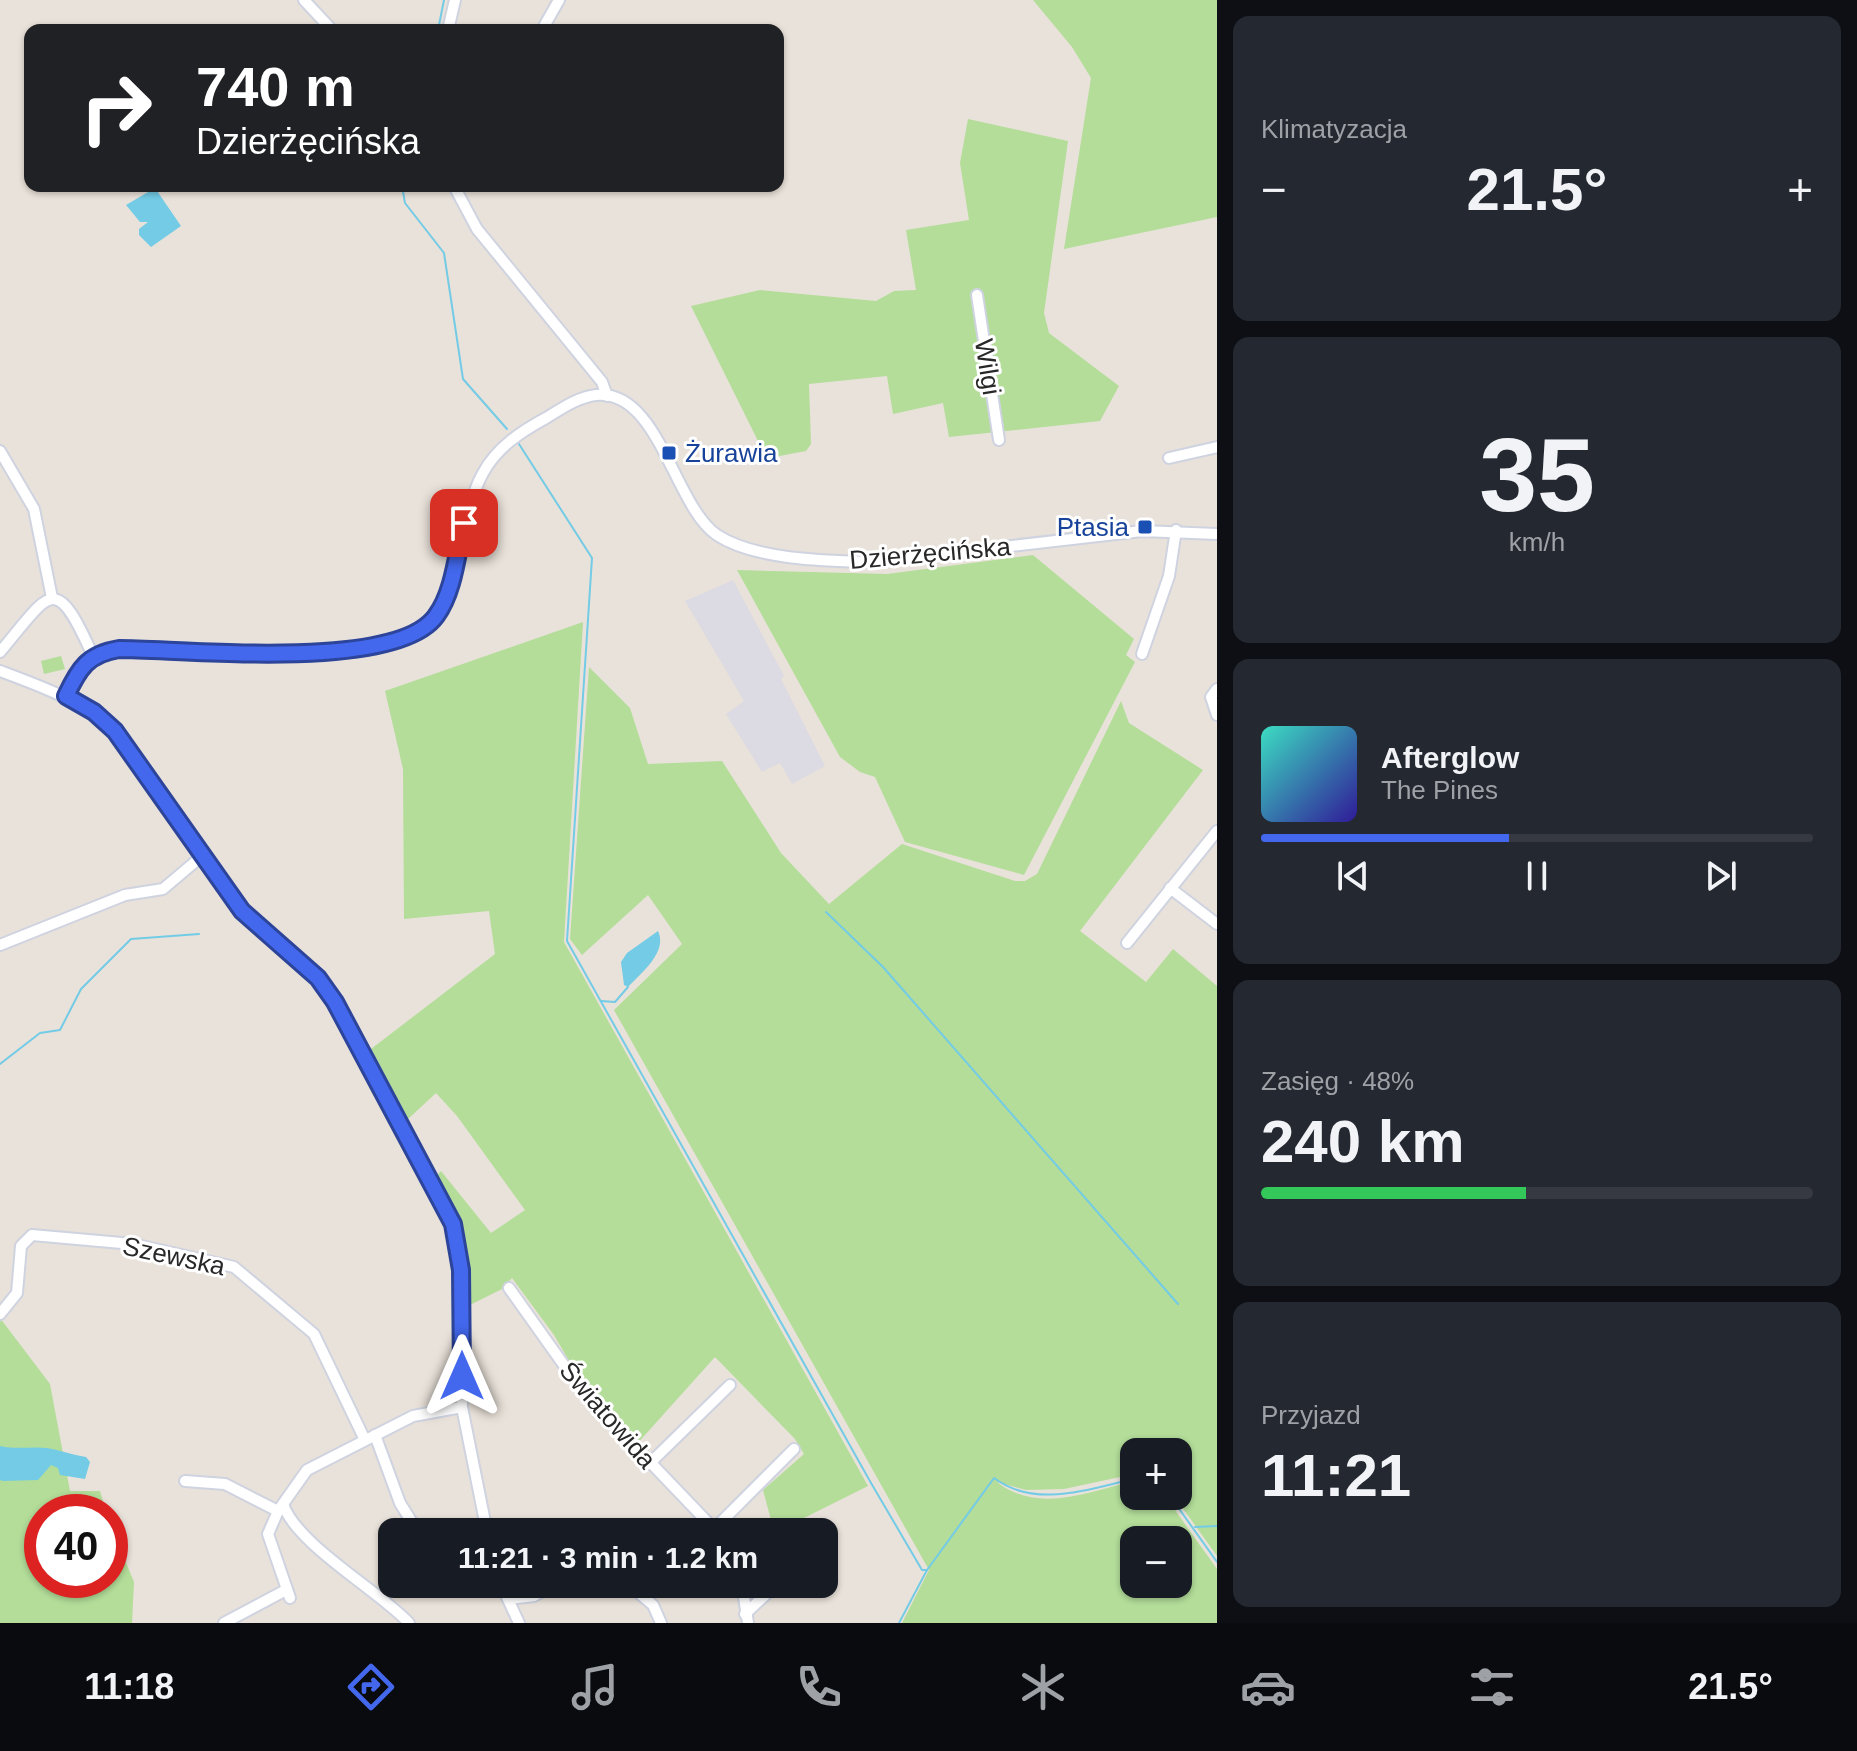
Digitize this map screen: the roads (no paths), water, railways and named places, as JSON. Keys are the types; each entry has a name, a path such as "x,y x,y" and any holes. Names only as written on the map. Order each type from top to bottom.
{"street":[{"path":"304,0 326,24"},
{"path":"449,24 455,0"},
{"path":"545,24 559,0"},
{"path":"66,696 82,664 93,656 119,649 333,652 388,644 415,634 434,619 443,604 468,504 484,470 514,437 574,402 607,396 602,382 477,229 458,192"},
{"name":"Wilgi","path":"977,295 999,440"},
{"name":"Dzierżęcińska","path":"607,396 637,411 705,525 729,542 755,551 831,561 881,561 1142,531 1217,534"},
{"path":"1169,458 1217,447"},
{"path":"0,451 34,509 52,598"},
{"path":"1142,654 1169,576 1176,530"},
{"path":"0,652 41,603 52,598 62,601 73,611 93,656"},
{"path":"0,671 66,696 94,712 115,731 242,911 328,990 445,1206 457,1237 461,1270 462,1407 484,1518"},
{"path":"1217,677 1211,697 1217,715"},
{"path":"1127,943 1217,831"},
{"path":"0,945 125,895 163,889 202,856"},
{"path":"1170,888 1217,924"},
{"name":"Szewska","path":"0,1314 17,1293 21,1246 32,1235 133,1244 219,1262 243,1274 314,1334 370,1438"},
{"name":"Światowida","path":"509,1288 583,1392 704,1518"},
{"path":"649,1464 730,1385"},
{"path":"224,1623 288,1594 268,1534 280,1508 307,1470 427,1411 462,1407"},
{"path":"370,1438 409,1518"},
{"path":"728,1518 794,1449"},
{"path":"185,1481 225,1484 280,1508 295,1526 404,1621"},
{"path":"517,1598 508,1599 519,1623"},
{"path":"648,1598 661,1623"},
{"path":"744,1598 746,1619"},
{"path":"746,1619 765,1598"}],"water":[{"path":"148,192 158,192 181,226 151,247 139,235 139,229 148,222 140,222 126,205"},
{"path":"658,931 660,939 656,954 628,987 624,985 621,962 627,953"},
{"path":"0,1446 47,1448 86,1457 90,1462 85,1479 60,1475 58,1468 51,1465 38,1480 3,1481 0,1480"}],"waterway":[{"path":"439,24 444,0"},
{"path":"403,192 405,203 444,253 463,379 507,429"},
{"path":"519,444 592,558 567,941 871,1483 922,1570 927,1570"},
{"path":"826,912 883,967 1178,1304"},
{"path":"0,1064 40,1033 60,1030 81,989 131,939 199,934"},
{"path":"601,1001 615,1002 628,987"},
{"path":"899,1623 927,1570 994,1478 1027,1493 1044,1495 1120,1482"},
{"path":"1180,1510 1217,1562"},
{"path":"1195,1527 1217,1526"}],"place":[{"name":"Żurawia","path":"669,453"},
{"name":"Ptasia","path":"1145,527"}]}
